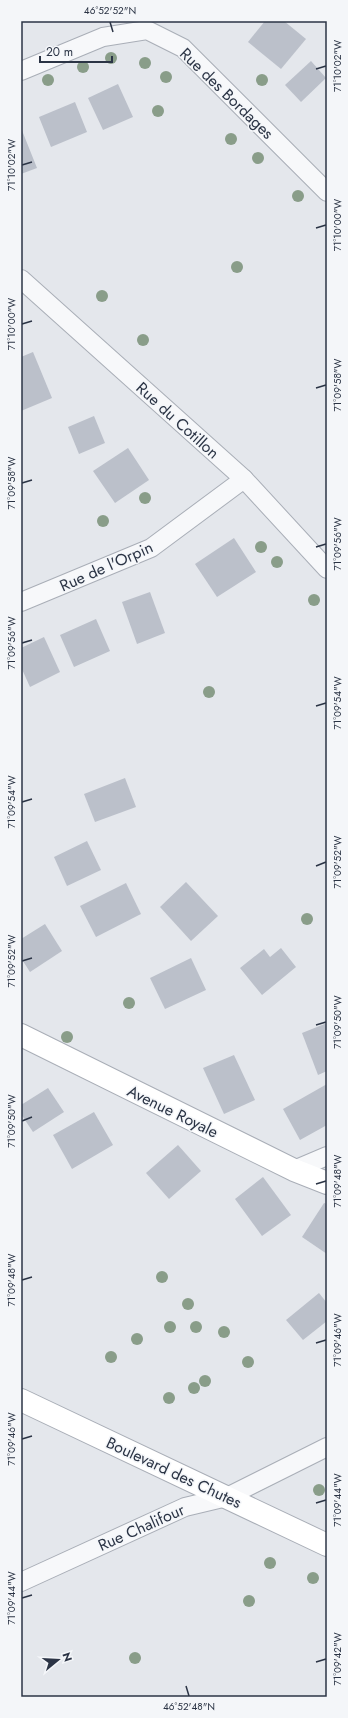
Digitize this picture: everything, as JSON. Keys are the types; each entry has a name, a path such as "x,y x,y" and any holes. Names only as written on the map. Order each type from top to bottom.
{"main road":[{"name":"Avenue Royale","path":"21,1036 294,1170 327,1183"},
{"name":"Boulevard des Chutes","path":"21,1400 327,1546"}],"street":[{"name":"Rue des Bordages","path":"21,71 103,37 147,30 183,48 327,192"},
{"name":"Rue du Cotillon","path":"21,279 244,479 327,569"},
{"name":"Rue de l'Orpin","path":"21,602 152,548 244,479"},
{"path":"294,1170 327,1156"},
{"name":"Rue Chalifour","path":"21,1582 185,1507 227,1497 327,1447"}],"building":[{"path":"265,21 284,21 306,39 281,69 248,42"},
{"path":"311,61 326,78 301,102 285,85"},
{"path":"118,84 133,117 103,130 88,98"},
{"path":"75,102 87,132 51,147 39,117"},
{"path":"21,128 37,168 21,174"},
{"path":"33,352 52,398 21,411 21,357"},
{"path":"94,416 105,443 79,454 68,427"},
{"path":"128,448 149,480 115,503 93,471"},
{"path":"234,538 256,572 217,597 195,564"},
{"path":"150,592 165,633 137,644 122,602"},
{"path":"96,619 110,651 74,667 60,635"},
{"path":"44,637 60,672 30,687 21,667 21,648"},
{"path":"125,778 136,807 95,822 84,794"},
{"path":"87,841 101,870 67,886 54,857"},
{"path":"186,882 218,916 191,941 160,907"},
{"path":"126,883 141,914 96,937 80,906"},
{"path":"45,924 62,951 30,972 21,958 21,939"},
{"path":"281,948 296,967 262,995 240,968 264,949 270,957"},
{"path":"191,958 206,990 165,1009 150,978"},
{"path":"327,1023 327,1071 318,1075 302,1033"},
{"path":"234,1055 255,1100 224,1114 203,1068"},
{"path":"327,1084 327,1125 300,1140 283,1109"},
{"path":"48,1088 64,1112 33,1132 21,1114 21,1105"},
{"path":"94,1112 113,1145 72,1169 53,1135"},
{"path":"178,1145 201,1171 169,1199 146,1173"},
{"path":"263,1177 291,1215 262,1236 235,1199"},
{"path":"324,1203 327,1204 327,1254 302,1237"},
{"path":"319,1293 327,1303 327,1321 303,1340 286,1320"}]}
